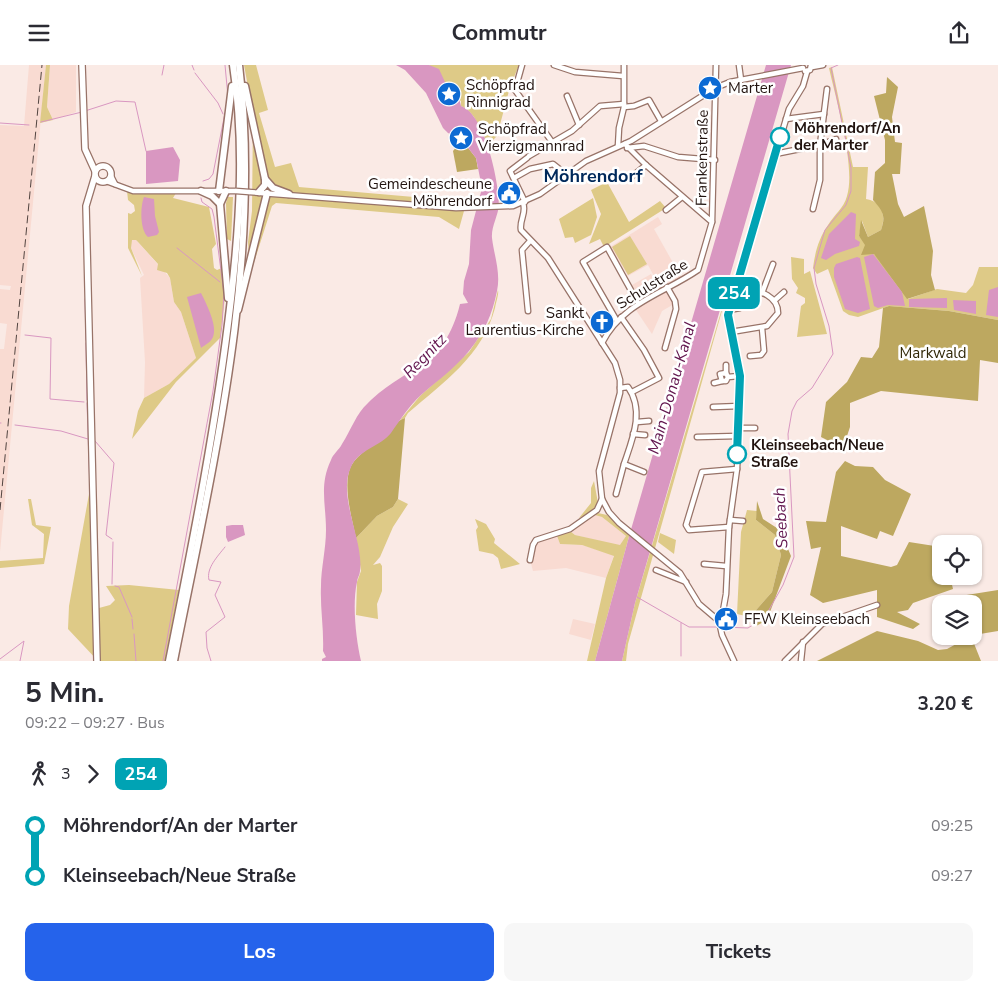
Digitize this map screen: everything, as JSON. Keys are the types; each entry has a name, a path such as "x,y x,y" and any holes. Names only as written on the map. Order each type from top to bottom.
{"highway":[{"path":"236,66 265,179 265,185 259,192"},
{"path":"232,323 220,203 236,66"},
{"path":"174,661 215,452 232,323 238,248 239,203 239,121 236,66"},
{"path":"265,179 273,188 289,194"},
{"path":"201,191 212,196 220,203"},
{"path":"169,661 209,459 232,323 266,193"}],"main road":[{"path":"82,65 85,149 95,173 103,181"},
{"path":"89,158 100,166 108,167 111,176 91,189"},
{"path":"97,661 86,206 95,173 100,166"}],"street":[{"path":"522,65 515,90 552,142"},
{"path":"554,65 576,72 623,76"},
{"path":"618,146 619,128 624,106 624,65"},
{"name":"Frankenstraße","path":"712,221 716,65"},
{"path":"740,65 741,80"},
{"path":"626,146 660,121 715,88 741,80 823,65"},
{"path":"718,621 725,602 728,527 737,469 740,406 740,376 731,332 729,310 789,109 804,86 804,68"},
{"path":"813,209 820,180 820,145 826,89"},
{"path":"567,95 579,125"},
{"path":"660,121 649,99 634,106 600,106 579,125 511,170 524,202 525,210 520,227 530,241 548,258 617,368 620,388 599,471 602,499 609,513 619,523 676,569 704,610 718,621 734,661"},
{"path":"786,119 824,114"},
{"path":"775,154 820,145 836,139"},
{"path":"103,181 133,191 259,192 464,209 499,208 524,202 547,190 586,161 618,146 644,147 678,157 715,160"},
{"path":"626,146 682,197 712,221"},
{"path":"514,178 530,169 553,164 567,175"},
{"path":"629,179 646,165"},
{"path":"111,176 115,185"},
{"path":"666,210 682,197"},
{"name":"Schulstraße","path":"602,343 618,319 638,303 699,268 712,221"},
{"path":"528,311 522,250 530,241"},
{"path":"632,392 660,377 644,350 618,319 583,262 607,247 638,303"},
{"path":"762,293 773,264"},
{"path":"731,332 762,328 776,318 778,308 775,300 762,293 736,285"},
{"path":"664,348 676,309 675,301 667,287"},
{"path":"775,300 784,292"},
{"path":"729,310 740,309"},
{"path":"750,356 761,355 764,351 762,328"},
{"path":"714,383 726,381 726,365"},
{"path":"727,375 740,376"},
{"path":"616,494 637,422 632,392 628,387 620,388"},
{"path":"713,407 740,406"},
{"path":"637,422 649,421"},
{"path":"739,428 755,428"},
{"path":"633,434 645,435"},
{"path":"698,437 738,436"},
{"path":"624,465 644,472"},
{"path":"728,527 689,530 686,525 702,472 737,469"},
{"path":"530,560 536,539 570,529 597,510 602,499"},
{"path":"597,510 609,513"},
{"path":"730,520 743,521"},
{"path":"704,564 726,565"},
{"path":"656,570 686,582"},
{"path":"785,661 822,624 878,605"},
{"path":"801,661 803,642"}],"shaded area":[{"path":"29,65 46,65 0,552 0,349 4,349 7,324 0,323 0,289 10,290 11,286 0,285 0,125 24,126"},
{"path":"46,65 50,65 47,107 53,120 40,123"},
{"path":"50,65 76,65 76,112 53,120 47,107"},
{"path":"244,65 256,65 268,110 259,113 275,167 291,163 299,187 437,199 438,203 456,198 457,206 390,202 389,205 464,211 459,229 439,217 276,203 272,206 250,275 248,242 252,211 253,114"},
{"path":"396,65 429,65 439,69 450,93 458,94 461,106 470,112 484,135 493,166 498,194 499,205 492,234 498,271 498,284 493,308 487,323 469,351 452,369 417,399 387,437 359,456 351,467 347,491 360,559 355,611 356,633 361,661 322,661 326,657 323,651 321,594 326,537 324,486 327,469 333,456 364,407 383,390 434,354 453,325 460,304 468,303 463,294 464,281 469,264 471,230 482,188 476,158 462,140 448,133 443,128 426,93 405,70"},
{"path":"429,65 519,65 510,87 497,136 488,145 474,117 461,106 461,101 450,94"},
{"path":"766,65 791,65 635,603 622,661 595,661 630,533"},
{"path":"832,67 853,167 868,167 866,199 880,206 883,215 881,230 868,237 862,221 859,236 887,269 908,299 937,289 966,293 973,285 979,267 998,267 998,320 949,311 889,306 858,317 849,315 843,311 828,269 817,274 813,268 820,240 828,225 844,204 849,183 844,133 829,68"},
{"path":"173,147 180,160 178,181 146,184 146,151"},
{"path":"607,182 629,222 660,201 666,208 604,247 600,239 589,244 601,214 591,190"},
{"path":"127,191 176,193 173,198 209,207 216,244 212,249 214,268 217,270 224,267 225,297 220,338 176,382 132,439 138,411 144,398 169,384 196,358 181,312 174,302 170,278 167,273 157,270 158,264 136,240 132,240 131,248 142,276 128,248 128,213 131,214 135,211 134,205 128,200"},
{"path":"144,197 154,199 155,216 159,232 157,235 148,237 143,229 142,206"},
{"path":"228,197 233,197 231,241 227,239 226,203"},
{"path":"593,198 597,217 591,235 575,243 573,237 565,238 559,219"},
{"path":"851,212 856,214 855,239 860,242 859,246 835,254 826,260 821,258 829,234"},
{"path":"658,217 662,224 654,229 681,277 661,289 648,265 628,276 610,247"},
{"path":"630,236 647,264 628,275 612,247"},
{"path":"131,240 136,240 170,278 174,302 181,312 196,358 169,384 144,398 145,362 140,278 144,275 131,248"},
{"path":"873,254 902,292 905,306 888,305 878,308 874,306 864,257"},
{"path":"791,257 804,259 804,274 810,271 827,334 797,337 801,306 805,303 805,298 796,293 798,288 792,279"},
{"path":"857,257 860,258 870,309 858,313 845,309 834,277 836,264"},
{"path":"736,261 628,644 626,661 622,661 635,603"},
{"path":"651,274 659,288 640,299 632,285"},
{"path":"998,287 998,317 986,315 989,290"},
{"path":"498,290 495,308 489,325 471,354 448,379 408,413 405,418 400,420 420,396 469,352 491,319"},
{"path":"666,290 674,304 662,311 652,334 634,307 661,295"},
{"path":"201,293 211,315 214,332 211,340 201,348 187,297"},
{"path":"947,298 947,308 909,307 909,299"},
{"path":"953,300 976,301 976,314 954,310"},
{"path":"594,481 598,503 591,513 579,518 591,503 591,488"},
{"path":"89,494 97,497 99,608 110,605 115,600 106,586 129,585 179,590 165,661 98,661 68,629 69,606"},
{"path":"28,499 31,499 36,525 51,527 44,564 0,568 0,561 43,558 44,534 32,525"},
{"path":"398,499 408,504 393,527 380,557 373,565 380,563 382,566 382,591 377,604 378,619 356,615 357,582 361,571 356,538 377,516 393,507"},
{"path":"747,510 757,511 756,520 775,535 781,555 772,592 750,617 737,614 741,532"},
{"path":"591,513 602,517 626,536 620,546 575,535 566,528"},
{"path":"598,513 607,515 630,533 595,661 587,661 606,578 614,556 582,545 560,544 556,533 566,528 575,535 620,545 626,536 602,517 595,515"},
{"path":"475,519 486,524 495,539 494,543 520,564 501,569 498,558 493,554 479,551 476,530 478,527"},
{"path":"243,525 245,535 228,542 226,526"},
{"path":"556,533 560,544 582,545 614,555 606,578 566,568 533,571 529,556 532,542 537,538"},
{"path":"660,533 676,540 674,554 658,542"},
{"path":"573,619 595,624 591,640 569,634"}],"green space":[{"path":"887,77 898,87 892,117 895,142 902,143 900,174 892,174 898,204 904,217 924,206 933,251 931,275 935,290 907,299 874,254 861,255 865,245 859,236 861,220 868,237 881,230 883,221 881,211 873,200 875,172 885,163 885,140 874,96 886,93"},
{"path":"462,140 476,158 478,169 457,172 453,151"},
{"name":"Markwald","path":"889,306 949,311 998,320 998,363 980,360 978,401 881,391 850,403 850,427 842,451 839,452 831,442 821,437 826,402 847,382 861,357 872,358 879,347 883,308"},
{"path":"405,418 398,499 393,507 377,516 356,538 350,512 348,473 354,461 362,453 389,434 396,423"},
{"path":"845,461 855,466 873,467 885,480 911,494 893,536 880,531 877,539 841,526 841,556 891,567 897,565 909,542 932,546 932,585 952,585 953,589 932,595 913,603 908,610 897,612 920,624 913,629 877,617 877,590 823,603 810,595 821,547 811,549 806,521 826,522 836,472"},
{"path":"757,501 763,519 780,530 791,556 767,620 756,626 750,617 772,592 781,555 775,535 756,520"},
{"path":"998,590 998,631 982,634 982,595 967,595"},
{"path":"877,631 918,641 938,650 947,649 954,645 975,645 981,661 817,661"}],"waterway":[{"path":"162,75 164,65"},
{"path":"192,65 194,70"},
{"path":"225,65 228,97"},
{"name":"Seebach","path":"838,65 831,68 844,133"},
{"path":"195,73 218,103 223,114"},
{"path":"85,111 116,101 135,102 146,151"},
{"path":"41,122 82,112"},
{"path":"203,181 209,179 213,174 225,113"},
{"path":"0,123 29,125"},
{"name":"Seebach","path":"722,627 748,628 765,617 783,585 794,557 788,434 792,411 797,401 812,388 833,354 829,326 816,284 814,268 825,230 846,205 851,191 851,168 845,136"},
{"path":"459,150 457,145 461,140"},
{"path":"163,661 213,391 222,325 224,294 214,217 212,209 202,202 201,198"},
{"path":"177,248 220,282"},
{"path":"85,299 86,340"},
{"path":"25,335 51,338 50,399 84,402"},
{"path":"86,343 87,400"},
{"path":"87,403 90,490"},
{"path":"15,425 61,431 88,439"},
{"path":"95,441 114,463 106,535 112,539"},
{"path":"112,584 113,542"},
{"path":"211,661 207,648 206,632 225,617 215,595 221,582 209,580 209,571 213,562 225,547"},
{"path":"115,586 119,587 132,617"},
{"name":"Seebach","path":"637,597 689,627 718,627"},
{"path":"132,619 133,629"},
{"path":"681,623 681,656"},
{"path":"134,634 136,661"},
{"path":"0,659 24,641 20,661"}],"railway":[{"path":"0,510 42,65"}],"bus line":[{"name":"254","path":"737,454 740,376 728,315 780,137"}],"place":[{"name":"Marter","path":"710,88"},
{"name":"Schöpfrad Rinnigrad","path":"449,94"},
{"name":"Möhrendorf/An der Marter","path":"780,137"},
{"name":"Schöpfrad Vierzigmannrad","path":"461,138"},
{"name":"Gemeindescheune Möhrendorf","path":"509,193"},
{"name":"Sankt Laurentius-Kirche","path":"602,322"},
{"name":"Kleinseebach/Neue Straße","path":"737,454"},
{"name":"FFW Kleinseebach","path":"726,619"}],"district":[{"name":"Möhrendorf","path":"593,176"}],"water label":[{"name":"Regnitz","path":"425,356"},
{"name":"Main-Donau-Kanal","path":"672,388"}]}
